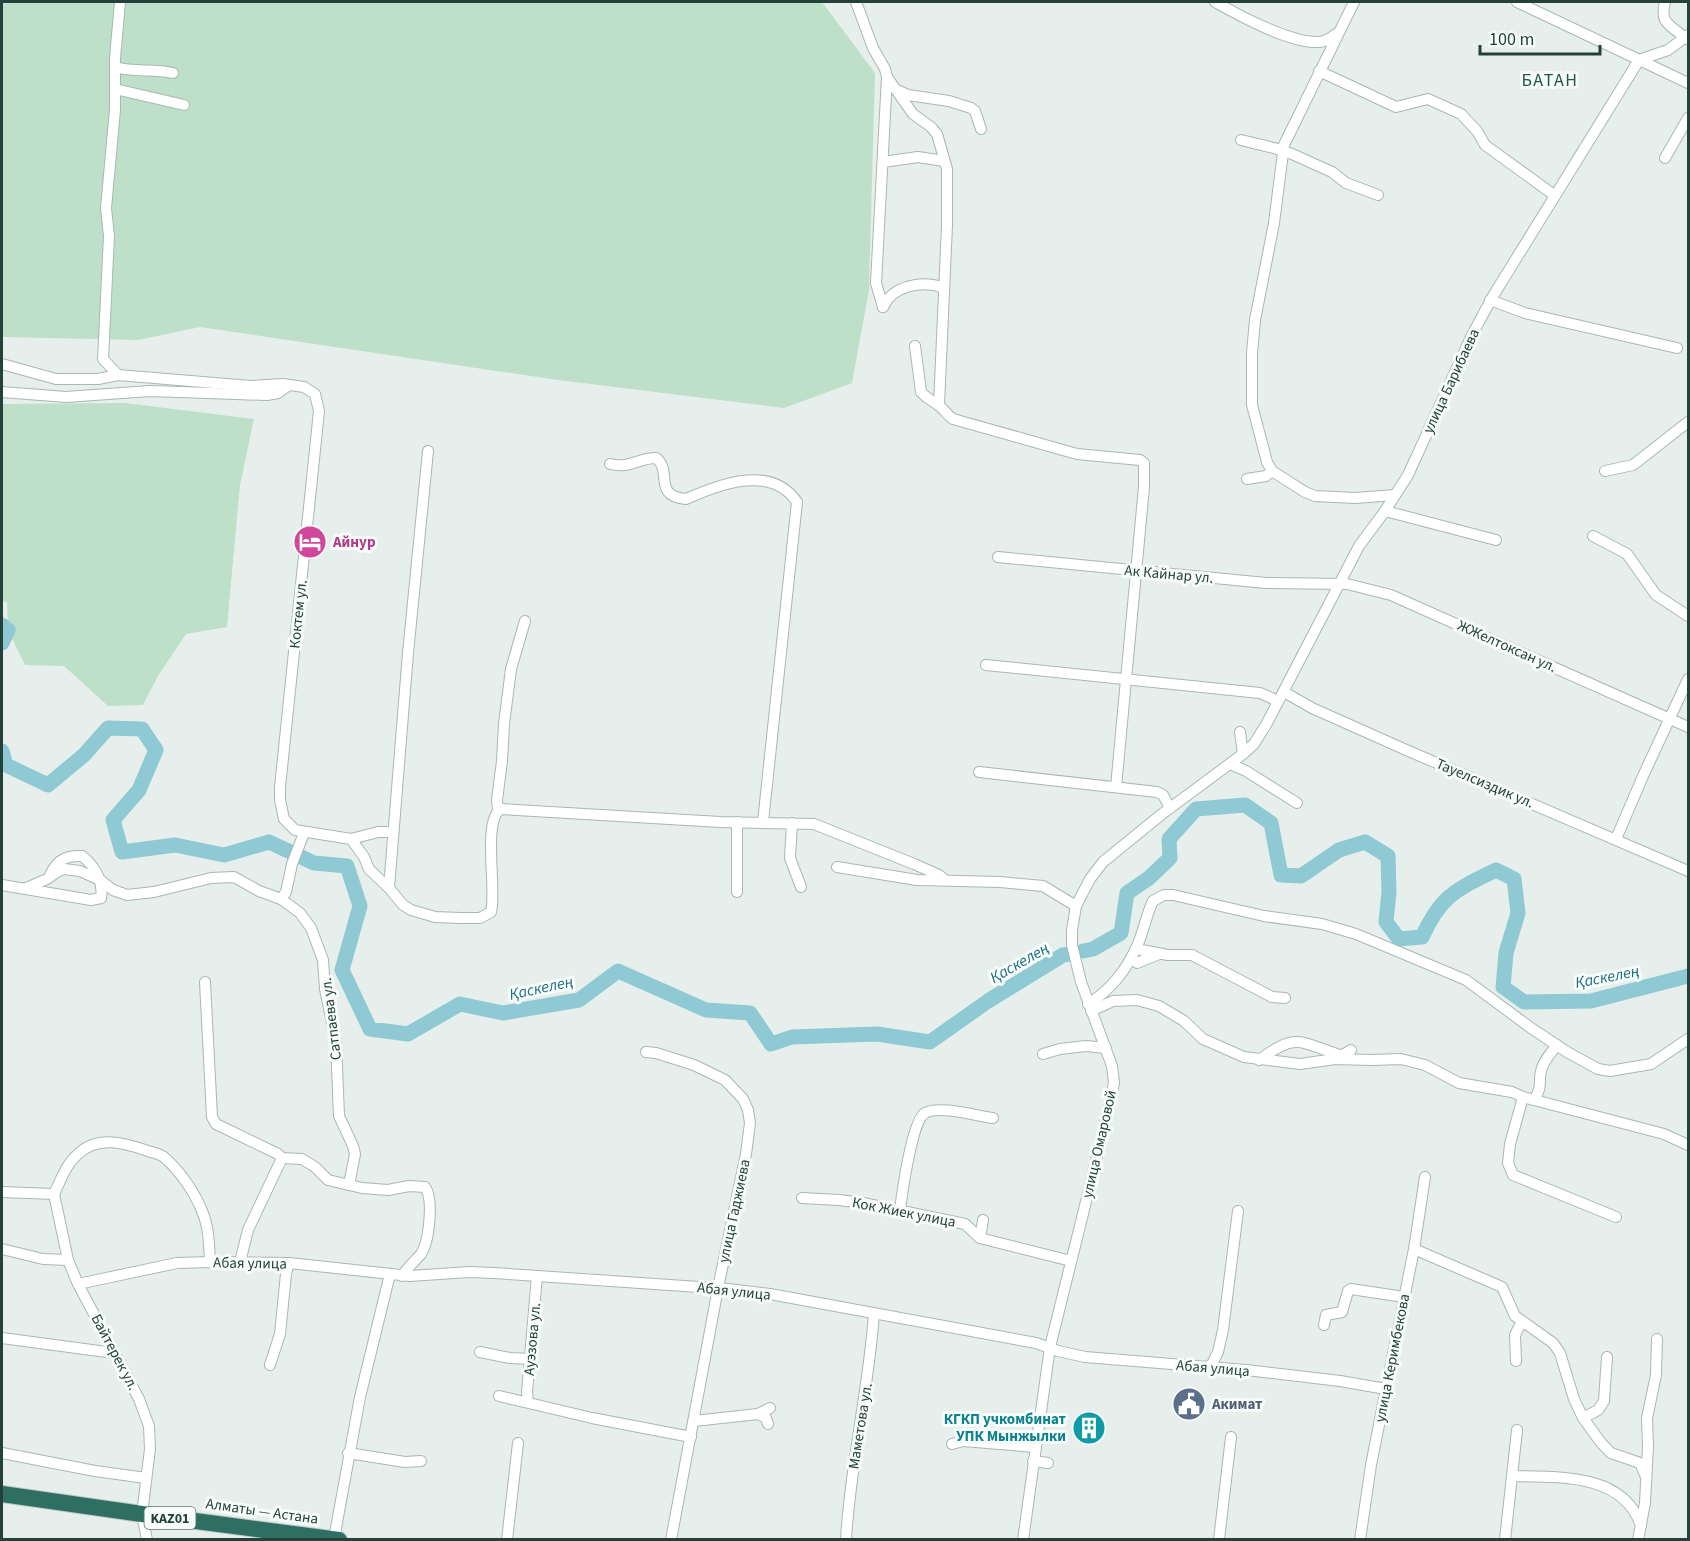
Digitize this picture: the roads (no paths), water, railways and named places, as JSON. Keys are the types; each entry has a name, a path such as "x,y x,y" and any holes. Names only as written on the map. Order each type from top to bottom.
{"highway":[{"name":"Алматы — Астана","path":"2,1494 337,1539"}],"street":[{"path":"118,375 103,359 109,246 106,208 120,2"},
{"path":"856,2 873,48 887,77 876,283 883,307 886,300 900,289 929,285 944,288"},
{"path":"1215,2 1235,7 1246,19 1306,41 1321,42 1337,34"},
{"path":"1354,2 1298,113 1283,151 1274,223 1250,319 1252,405 1267,462 1272,471 1305,492 1315,496 1355,498 1395,495"},
{"path":"1517,2 1689,83"},
{"path":"1639,60 1668,50 1687,37 1664,22 1662,16 1665,2"},
{"name":"улица Барибаева","path":"1243,754 1254,744 1281,696 1359,546 1408,475 1490,300 1639,60"},
{"path":"115,67 125,70 152,69 173,73"},
{"path":"1320,71 1396,107 1428,99 1461,114 1477,131 1485,146 1554,195"},
{"path":"887,77 913,114 937,134 948,179 939,405"},
{"path":"115,89 184,105"},
{"path":"897,89 908,95 949,101 971,108 975,111 981,129"},
{"path":"1665,158 1689,118"},
{"path":"1241,140 1283,151 1328,170 1346,183 1378,195"},
{"path":"883,162 918,157 944,161"},
{"path":"1490,300 1525,313 1677,348"},
{"path":"915,346 921,392 953,419 1077,454 1142,461 1144,487 1116,787"},
{"path":"2,364 63,380 98,379 118,375 251,386 289,385"},
{"path":"2,392 66,397 150,391 267,395 278,393 289,385"},
{"name":"Коктем ул.","path":"289,385 311,390 319,404 280,787 282,812 289,826 304,833"},
{"path":"1605,471 1633,465 1689,422"},
{"path":"389,888 428,452"},
{"path":"610,464 628,466 656,458 662,465 667,492 682,499 730,482 748,480 764,481 786,489 797,502 763,822"},
{"path":"1246,478 1266,476 1272,471"},
{"path":"1385,511 1496,540"},
{"path":"1593,536 1628,554 1656,595 1689,616"},
{"name":"Ак Кайнар ул.","path":"998,557 1283,584 1340,583"},
{"name":"ЖЖелтоксан ул.","path":"1340,583 1391,595 1689,727"},
{"path":"351,839 364,857 369,869 403,905 418,913 460,918 487,916 491,912 493,905 492,833 494,815 498,810 504,724 511,669 525,621"},
{"name":"Тауелсиздик ул.","path":"986,665 1281,696 1689,871"},
{"path":"1616,839 1689,680"},
{"path":"1240,732 1243,754"},
{"name":"улица Омаровой","path":"1023,1539 1050,1347 1114,1083 1112,1066 1089,1007 1076,965 1072,930 1076,906 1090,879 1103,862 1170,808 1243,754"},
{"path":"1230,764 1246,771 1297,803"},
{"path":"979,772 1157,792 1163,795 1170,808"},
{"path":"498,810 821,825 939,875 945,880"},
{"path":"736,822 736,892"},
{"path":"792,823 790,858 801,887"},
{"path":"100,880 113,890 127,895 154,892 211,878 234,877 259,891 284,896 292,864 304,833 351,839 378,832 393,832"},
{"path":"2,885 97,901 102,896 100,880 90,862 82,856 66,856 49,877 26,888"},
{"path":"837,867 917,880 1043,886 1076,906"},
{"path":"1089,1007 1123,971 1136,949 1153,901 1164,895 1186,897 1264,916 1322,924 1356,934 1466,980 1523,1023 1598,1069 1610,1071 1652,1064 1689,1039"},
{"name":"Сатпаева ул.","path":"284,896 295,903 310,928 323,960 325,989 336,1041 339,1116 355,1154 350,1185"},
{"path":"1136,949 1192,955 1272,997 1285,998"},
{"path":"1137,963 1162,953"},
{"path":"205,982 212,1117 216,1124 282,1158 307,1161 328,1180 372,1190 409,1186 425,1187 429,1199 428,1234 416,1276"},
{"path":"1089,1007 1125,1000 1159,1006 1184,1021 1196,1035 1203,1039 1244,1057 1259,1060 1300,1064 1338,1057 1351,1050"},
{"path":"1259,1060 1285,1044 1295,1041 1338,1057 1371,1060 1401,1059 1425,1065 1459,1083 1512,1092 1664,1134 1689,1145"},
{"path":"1557,1045 1546,1059 1540,1072 1542,1084 1529,1098 1510,1144 1508,1163 1513,1175 1616,1217"},
{"path":"1044,1054 1060,1049 1086,1046 1106,1048"},
{"name":"улица Гаджиева","path":"646,1052 694,1065 718,1075 740,1094 748,1110 750,1128 672,1539"},
{"path":"900,1210 915,1131 920,1117 925,1113 945,1110 993,1118"},
{"path":"2,1192 54,1194 67,1167 78,1154 95,1144 117,1142 164,1156 186,1183 203,1212 209,1236 210,1262"},
{"path":"240,1262 248,1230 282,1158"},
{"name":"улица Керимбекова","path":"1360,1539 1386,1389 1414,1249 1425,1177"},
{"name":"Байтерек ул.","path":"54,1194 68,1260 78,1284 139,1399 149,1426 150,1449 142,1514 147,1539"},
{"name":"Кок Жиек улица","path":"802,1198 838,1200 965,1224 980,1238 1071,1261"},
{"path":"1206,1368 1212,1364 1218,1352 1223,1330 1238,1211"},
{"path":"980,1238 983,1220"},
{"path":"2,1249 43,1259 68,1260"},
{"path":"1414,1249 1502,1287 1515,1316 1554,1343 1560,1353 1567,1380 1583,1418 1602,1444 1611,1454 1640,1463 1646,1477"},
{"path":"402,1276 422,1252"},
{"name":"Абая улица","path":"78,1284 177,1263 240,1262 289,1263 402,1276 469,1272 718,1288 770,1294 1036,1343 1085,1357 1150,1366 1206,1368 1340,1381 1386,1389"},
{"path":"270,1365 280,1334 289,1263"},
{"path":"337,1539 348,1454 390,1274"},
{"name":"Ауэзова ул.","path":"528,1401 537,1276"},
{"path":"1324,1325 1326,1316 1342,1312 1351,1288 1404,1297"},
{"name":"Маметова ул.","path":"846,1539 871,1353 874,1313"},
{"path":"1516,1361 1515,1335 1522,1321"},
{"path":"2,1338 114,1353"},
{"path":"1638,1539 1645,1503 1647,1418 1656,1376 1657,1339"},
{"path":"480,1352 510,1358 531,1359"},
{"path":"1583,1418 1598,1410 1604,1401 1607,1357"},
{"path":"499,1396 528,1401 582,1416 691,1437"},
{"path":"694,1421 758,1414 770,1408"},
{"path":"758,1414 766,1418 768,1424"},
{"path":"1505,1539 1517,1430"},
{"path":"1220,1539 1231,1437"},
{"path":"952,1444 963,1442 1035,1447"},
{"path":"507,1539 518,1443"},
{"path":"2,1453 95,1471 146,1478"},
{"path":"348,1454 405,1462 421,1461"},
{"path":"1033,1461 1048,1463"},
{"path":"1513,1476 1578,1479 1603,1485 1628,1502 1641,1526"}],"waterway":[{"name":"Қаскелең","path":"2,625 8,630 2,643"},
{"name":"Қаскелең","path":"2,751 6,765 48,785 84,755 108,728 142,729 156,750 139,790 113,820 122,852 175,845 224,855 269,842 314,863 347,866 360,906 342,970 370,1029 408,1034 460,1004 503,1013 579,1000 618,971 706,1010 750,1013 771,1044 792,1037 877,1034 930,1042 988,1001 1063,955 1070,954"},
{"name":"Қаскелең","path":"1083,951 1093,949 1121,933 1127,893 1149,878 1170,858 1169,839 1196,809 1245,805 1271,823 1281,875 1301,876 1339,850 1365,842 1388,856 1389,892 1386,922 1399,939 1422,937 1436,911 1452,895 1470,883 1496,870 1514,879 1518,913 1506,953 1503,987 1524,1002 1591,1001 1688,976"}],"place":[{"name":"Айнур","path":"310,542"},
{"name":"Акимат","path":"1189,1404"},
{"name":"КГКП учкомбинат УПК Мынжылки","path":"1089,1428"}],"district":[{"name":"БАТАН","path":"1550,80"}]}
